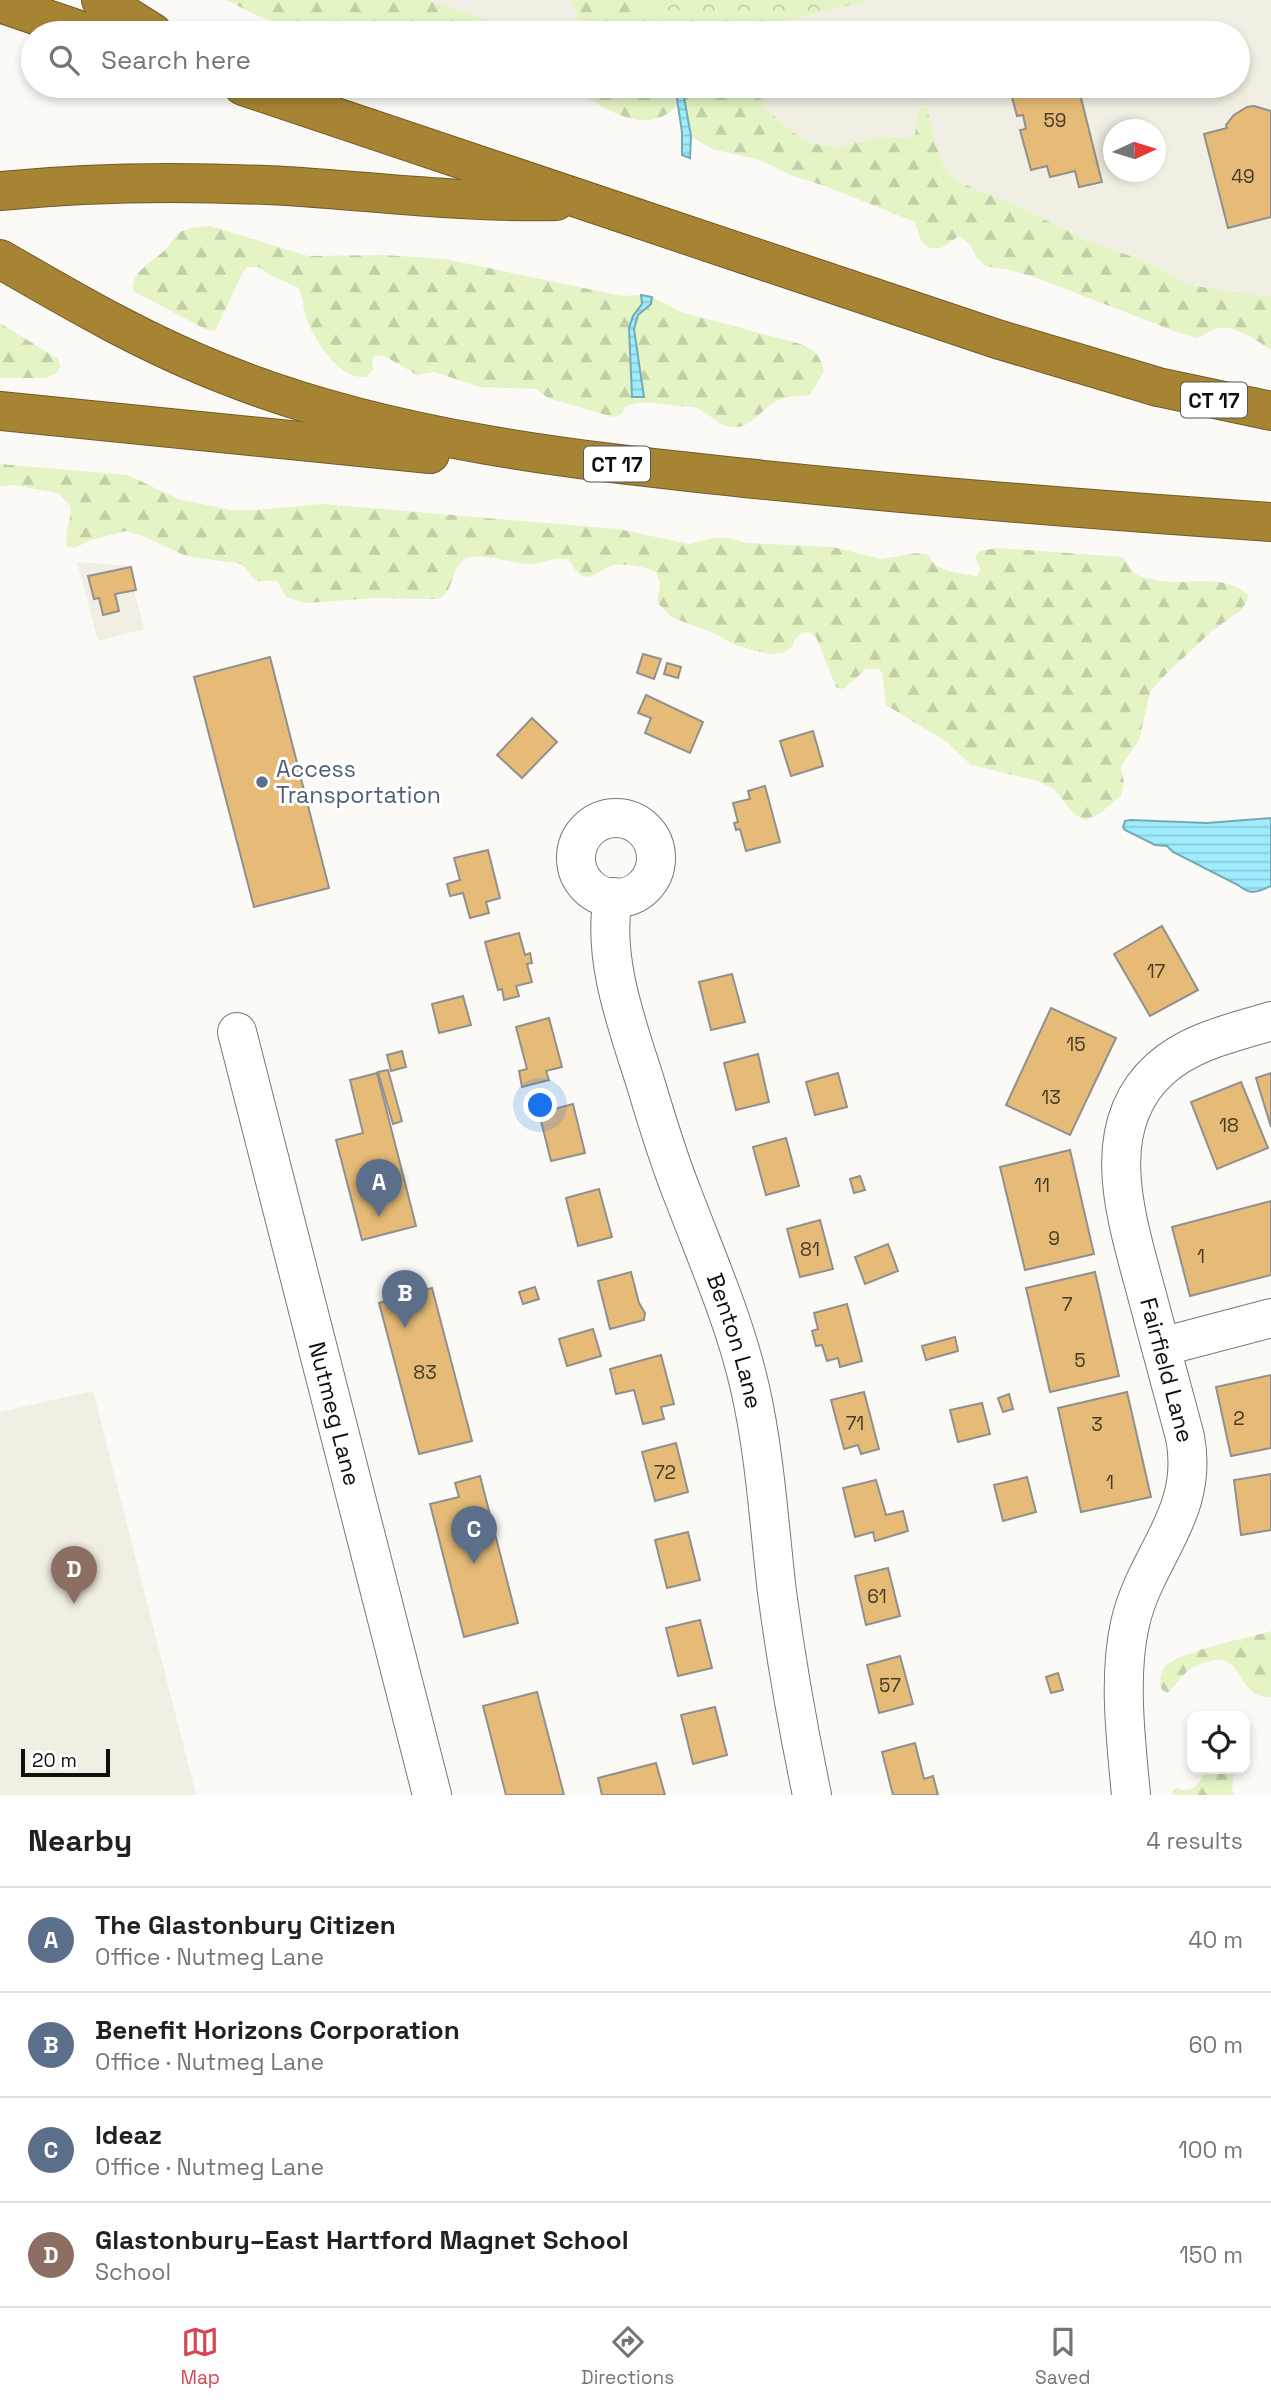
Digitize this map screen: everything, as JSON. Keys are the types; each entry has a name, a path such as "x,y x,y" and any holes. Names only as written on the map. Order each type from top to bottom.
{"highway":[{"path":"102,0 134,21"},
{"path":"0,3 53,21"},
{"name":"CT 17","path":"279,98 1067,360 1158,387 1271,411"},
{"path":"0,191 84,185 193,183 302,187 441,200 583,200"},
{"name":"CT 17","path":"0,259 127,331 230,377 349,415 461,439 595,462 973,499 1271,522"},
{"path":"0,411 487,460 595,462"}],"street":[{"name":"Benton Lane","path":"613,897 610,922 612,953 630,1033 668,1157 731,1321 751,1391 784,1641 812,1795"},
{"name":"Fairfield Lane","path":"1131,1795 1124,1682 1129,1626 1141,1593 1177,1520 1189,1470 1185,1437 1123,1197 1121,1155 1129,1116 1149,1080 1172,1059 1202,1042 1271,1021"},
{"name":"Nutmeg Lane","path":"237,1032 432,1795"},
{"path":"1161,1347 1271,1318"}],"shaded area":[{"path":"427,0 571,0 579,21 490,21"},
{"path":"870,0 1271,0 1271,297 1188,285 1152,264 1079,237 1020,207 962,183 950,175 941,160 925,106 919,109 915,134 909,138 879,137 840,147 819,145 800,138 767,110 760,98 1250,98 1250,21 786,21"},
{"path":"77,562 128,566 144,629 98,641"},
{"path":"93,1391 196,1795 0,1795 0,1412"}],"green space":[{"path":"226,0 427,0 490,21 271,21"},
{"path":"571,0 702,0 682,21 579,21"},
{"path":"651,0 870,0 786,21 657,21"},
{"path":"677,98 678,105 653,120 641,120 615,113 590,99"},
{"path":"684,98 760,98 767,110 800,138 819,145 840,147 879,137 909,138 915,134 919,109 926,106 941,160 950,175 962,183 1020,207 1079,237 1152,264 1188,285 1271,297 1271,350 1246,334 1232,329 1216,329 1197,338 1040,279 985,266 970,244 959,236 941,248 929,248 921,241 915,222 793,176 760,160 712,149 691,136"},
{"path":"210,226 308,256 383,255 445,259 622,296 641,295 642,304 633,316 629,328 633,397 644,396 636,358 635,327 637,319 652,297 681,312 804,345 817,355 824,371 810,395 778,400 749,423 738,427 722,424 696,408 651,403 625,407 621,414 613,417 548,398 536,389 480,387 434,372 417,375 383,355 372,358 373,370 366,377 357,376 348,373 332,360 313,333 307,321 299,288 259,267 247,267 242,274 215,331 205,329 133,291 136,277 167,248 177,234 188,229"},
{"path":"0,323 58,359 60,367 57,373 46,378 0,378"},
{"path":"0,464 128,475 178,499 230,510 322,504 618,529 689,544 713,538 729,538 747,543 833,547 881,559 917,553 929,555 941,568 974,576 981,570 975,557 979,551 998,548 1122,557 1141,577 1226,584 1248,595 1241,610 1212,631 1150,692 1139,740 1121,766 1124,783 1121,796 1099,814 1086,820 1075,815 1054,789 1038,781 971,765 947,742 886,705 882,673 879,669 866,669 845,688 836,687 816,637 809,632 801,633 792,647 783,653 769,654 735,645 716,634 671,617 657,602 660,583 656,572 647,569 613,565 586,577 578,573 568,559 530,564 479,556 460,563 447,591 438,599 376,598 305,603 286,597 277,581 256,580 241,564 186,556 126,531 91,540 75,548 67,546 70,506 58,493 14,485 0,486"},
{"path":"1271,1631 1271,1697 1260,1696 1252,1691 1236,1669 1222,1660 1195,1666 1185,1673 1168,1693 1162,1690 1160,1683 1163,1669 1181,1657"},
{"path":"1204,1774 1234,1774 1234,1795 1172,1795 1176,1788 1191,1789"}],"water":[{"path":"677,98 684,98 691,136 690,158 682,155"},
{"path":"641,295 652,297 651,304 638,315 634,329 644,397 632,397 629,328 633,316 642,304"},
{"path":"1271,818 1271,886 1254,892 1173,852 1167,846 1155,845 1123,827 1125,821 1131,820 1207,823"}],"building":[{"path":"1012,98 1081,98 1102,182 1079,187 1075,171 1050,177 1047,166 1031,170 1020,130 1026,129 1023,115 1017,116"},
{"path":"1254,106 1271,111 1271,217 1228,228 1204,134 1227,128 1226,125 1234,115"},
{"path":"131,567 136,590 115,594 119,611 103,615 99,598 94,599 88,576"},
{"path":"643,654 661,659 654,679 637,673"},
{"name":"Access Transportation","path":"270,657 329,888 254,907 194,677"},
{"path":"667,663 681,667 678,678 664,674"},
{"path":"646,695 703,722 690,753 645,733 651,718 638,713"},
{"path":"532,718 557,742 522,778 497,755"},
{"path":"813,731 823,766 791,776 780,741"},
{"path":"765,786 780,842 746,851 740,829 736,830 734,823 738,822 733,803 750,799 748,791"},
{"path":"488,850 500,898 486,902 489,913 470,918 463,893 450,896 447,884 460,880 454,858"},
{"path":"1162,926 1198,990 1150,1016 1114,954"},
{"path":"519,933 525,955 530,953 532,963 527,964 532,982 516,986 519,996 504,1000 502,989 498,990 485,942"},
{"path":"732,974 745,1022 711,1030 699,982"},
{"path":"463,996 471,1025 439,1033 432,1004"},
{"path":"1051,1008 1116,1038 1070,1135 1006,1105"},
{"path":"549,1018 562,1067 546,1071 549,1080 522,1087 519,1071 527,1069 516,1027"},
{"path":"402,1051 406,1067 391,1071 387,1055"},
{"path":"758,1054 769,1102 736,1110 724,1063"},
{"path":"388,1070 402,1121 393,1124 378,1072"},
{"path":"377,1073 416,1226 362,1240 336,1140 363,1133 350,1080"},
{"path":"838,1073 847,1107 815,1115 806,1082"},
{"path":"1271,1073 1271,1127 1256,1078"},
{"path":"1241,1082 1268,1148 1217,1169 1191,1102"},
{"path":"573,1104 585,1153 551,1161 539,1113"},
{"path":"786,1138 799,1186 766,1195 753,1147"},
{"path":"1070,1150 1094,1254 1025,1270 1000,1167"},
{"path":"860,1176 865,1190 854,1193 850,1179"},
{"path":"599,1189 612,1237 578,1246 566,1198"},
{"path":"1271,1201 1271,1275 1190,1296 1172,1227"},
{"path":"820,1220 833,1269 800,1277 787,1229"},
{"path":"888,1244 898,1271 865,1284 855,1257"},
{"path":"631,1272 639,1303 645,1313 644,1320 610,1329 598,1281"},
{"path":"1095,1272 1119,1376 1050,1392 1026,1288"},
{"path":"535,1287 539,1299 523,1304 519,1292"},
{"path":"432,1288 472,1441 419,1454 379,1303"},
{"path":"847,1304 862,1361 840,1367 838,1358 827,1361 822,1345 816,1346 812,1331 818,1329 814,1313"},
{"path":"593,1329 601,1356 567,1366 559,1339"},
{"path":"955,1337 958,1351 926,1360 922,1346"},
{"path":"661,1355 674,1404 661,1407 664,1419 643,1424 634,1390 616,1394 610,1369"},
{"path":"1271,1375 1271,1448 1231,1456 1216,1387"},
{"path":"864,1392 879,1449 861,1454 858,1445 844,1449 831,1400"},
{"path":"1127,1392 1151,1497 1081,1512 1058,1408"},
{"path":"1009,1394 1013,1409 1003,1412 998,1398"},
{"path":"982,1403 990,1434 958,1442 950,1410"},
{"path":"676,1443 688,1492 655,1501 642,1452"},
{"path":"1271,1474 1271,1530 1241,1535 1234,1480"},
{"path":"480,1476 518,1623 464,1637 430,1504 459,1497 455,1483"},
{"path":"1027,1477 1036,1512 1003,1521 994,1485"},
{"path":"876,1480 886,1515 903,1511 908,1531 875,1541 873,1532 855,1537 843,1488"},
{"path":"688,1532 700,1580 667,1588 655,1540"},
{"path":"888,1568 900,1616 866,1625 855,1576"},
{"path":"700,1620 712,1668 678,1676 666,1628"},
{"path":"900,1656 913,1704 879,1713 867,1665"},
{"path":"1058,1673 1063,1690 1051,1693 1046,1677"},
{"path":"537,1692 564,1795 506,1795 483,1706"},
{"path":"715,1707 727,1755 693,1764 681,1715"},
{"path":"915,1743 924,1779 933,1776 938,1795 893,1795 882,1752"},
{"path":"656,1763 665,1795 602,1795 598,1778"}],"place":[{"name":"Access Transportation","path":"262,782"},
{"name":"The Glastonbury Citizen","path":"379,1217"},
{"name":"Benefit Horizons Corporation","path":"405,1328"},
{"name":"Ideaz","path":"474,1564"},
{"name":"Glastonbury–East Hartford Magnet School","path":"74,1604"}]}
